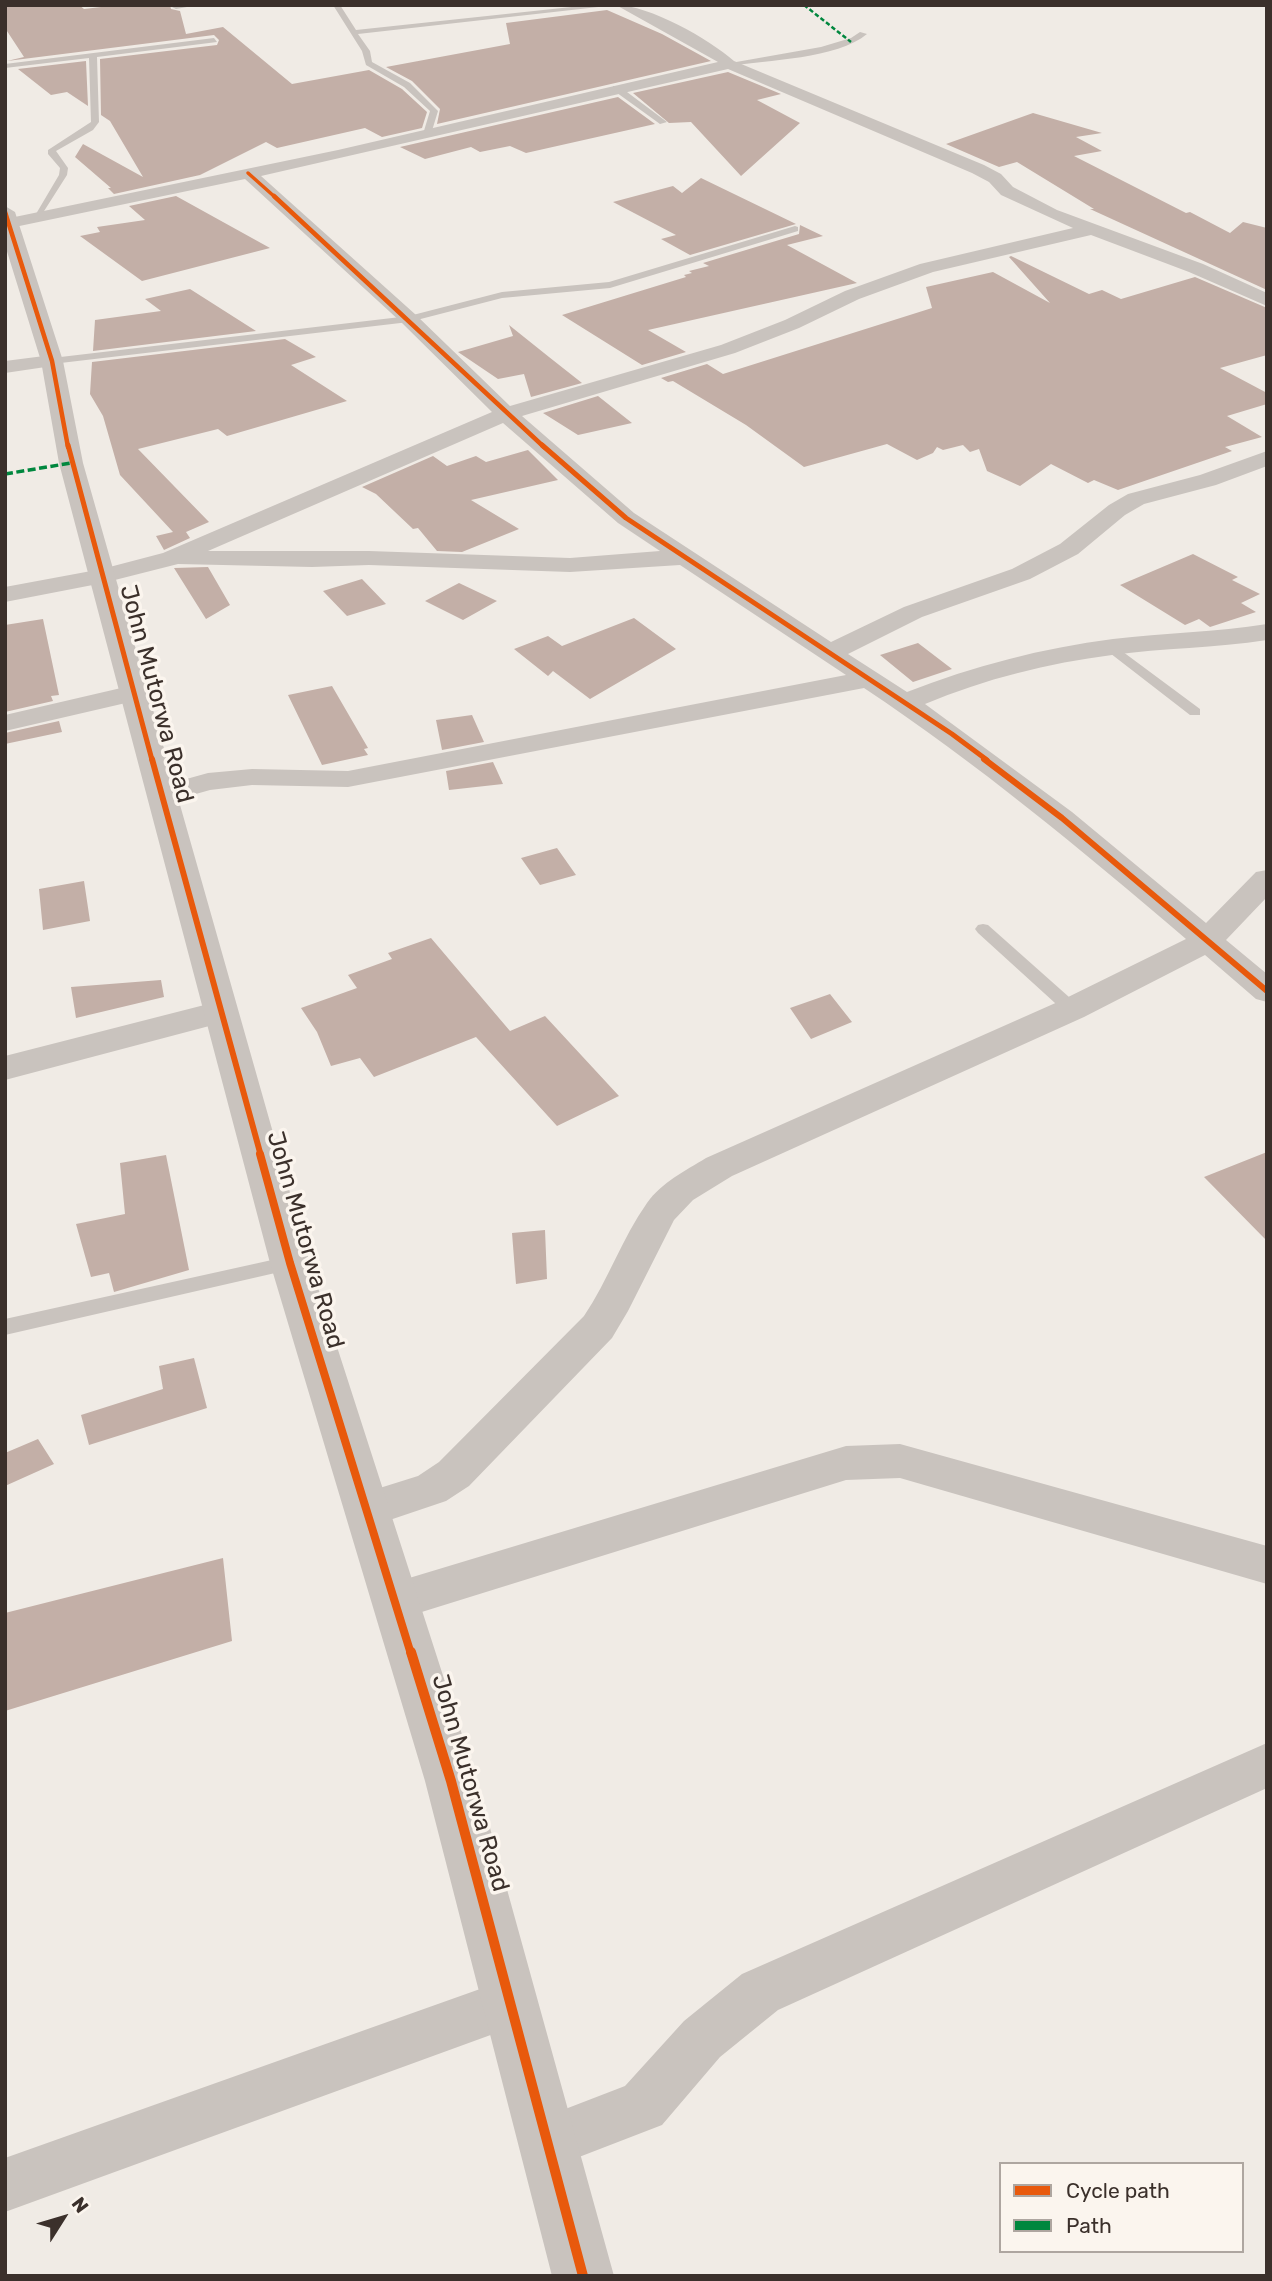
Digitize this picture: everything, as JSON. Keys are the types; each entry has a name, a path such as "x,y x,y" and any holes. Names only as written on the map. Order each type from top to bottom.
{"street":[{"path":"623,5 715,52 729,64 978,169 1024,201 1089,230 1196,268 1267,300"},
{"path":"14,219 248,173 729,64"},
{"path":"248,173 409,319 506,414 617,510 952,734 1062,818 1267,991"},
{"name":"John Mutorwa Road","path":"14,219 52,361 71,463 164,794 289,1263 451,1780 583,2276"},
{"path":"5,595 103,576 172,558 506,414 728,349 792,324 852,295 927,268 1089,230"},
{"path":"5,367 52,361"},
{"path":"831,652 913,612 1021,574 1069,549 1117,510 1136,499 1208,481 1267,458"},
{"path":"172,558 369,558 570,565 684,557"},
{"path":"905,703 944,686 1011,666 1111,648 1267,632"},
{"path":"164,794 208,782 252,777 348,779 868,679"},
{"path":"5,723 134,693"},
{"path":"366,1510 431,1489 454,1474 575,1353 615,1300 660,1212 680,1191 719,1167 1072,1009 1206,941 1267,878"},
{"path":"5,1068 220,1012"},
{"path":"396,1601 846,1463 900,1461 925,1467 1267,1565"},
{"path":"548,2142 643,2106 702,2039 760,1992 1267,1765"},
{"path":"5,2185 512,2003"}],"lane":[{"path":"176,8 195,5"},
{"path":"336,5 355,32 369,63 407,85 433,111 427,134"},
{"path":"355,32 612,5"},
{"path":"729,64 839,46 863,34"},
{"path":"5,66 214,40"},
{"path":"14,219 64,175 64,168 52,154 52,150 95,122 93,55"},
{"path":"616,88 663,121"},
{"path":"52,361 409,319 502,295 594,287 635,279 794,229"},
{"path":"1111,648 1195,712"},
{"path":"983,929 1072,1009"},
{"path":"5,1327 289,1263"}],"building":[{"path":"5,5 79,5 84,9 118,5 170,5 171,9 180,11 186,34 223,27 292,84 369,70 402,89 427,112 422,128 382,137 365,128 277,148 266,142 200,175 114,194 108,188 111,188 75,157 83,144 143,177 110,121 101,115 100,59 217,45 219,40 214,35 7,61 24,57 5,28"},
{"path":"607,10 662,34 711,61 437,124 440,109 412,81 386,67 510,44 506,23"},
{"path":"86,61 88,106 67,92 51,95 18,69"},
{"path":"728,72 781,94 757,100 800,123 741,176 691,122 669,123 633,93"},
{"path":"618,97 655,124 526,153 510,146 480,152 471,147 425,159 400,147"},
{"path":"1033,113 1102,133 1076,137 1102,151 1074,156 1186,213 1190,212 1230,233 1243,222 1267,228 1267,290 1090,209 1094,209 1017,162 999,167 946,144"},
{"path":"701,178 796,224 690,255 661,239 676,235 613,202 673,186 682,193"},
{"path":"176,196 270,248 142,281 80,236 100,232 97,227 145,220 129,206"},
{"path":"800,225 823,236 787,245 857,283 648,330 686,352 642,365 562,315 686,277 684,275 692,273 689,271 709,266 703,263 799,234"},
{"path":"1009,257 1089,294 1102,290 1121,299 1195,277 1267,308 1267,355 1220,368 1267,393 1267,404 1227,416 1262,437 1225,447 1232,451 1118,490 1094,480 1088,483 1051,464 1020,486 987,471 979,449 970,452 963,445 943,450 937,447 933,453 917,460 887,444 804,467 746,425 673,381 668,382 661,378 707,364 723,374 932,308 926,287 993,272 1050,303"},
{"path":"190,289 256,331 93,351 95,320 161,311 145,299"},
{"path":"509,325 582,383 531,397 524,374 498,379 458,352 513,336"},
{"path":"285,339 316,357 291,365 347,401 227,436 218,429 138,449 209,522 186,532 190,538 164,550 156,536 173,532 120,475 103,416 90,394 92,362"},
{"path":"598,396 632,423 578,435 543,413"},
{"path":"528,450 558,480 471,500 519,529 462,552 437,551 418,528 413,529 376,494 362,487 433,456 447,466 476,456 486,462"},
{"path":"1193,554 1238,577 1232,580 1260,594 1241,603 1256,612 1210,627 1199,619 1185,625 1120,585"},
{"path":"208,567 230,605 206,619 174,568"},
{"path":"362,579 386,604 347,616 323,591"},
{"path":"459,583 497,601 463,620 425,601"},
{"path":"634,618 676,649 590,699 553,671 548,676 514,649 548,636 562,646"},
{"path":"43,619 59,695 51,696 53,701 5,712 5,625"},
{"path":"918,643 952,669 913,682 880,655"},
{"path":"332,686 368,748 364,749 368,755 322,765 288,695"},
{"path":"472,715 484,742 442,750 436,720"},
{"path":"59,721 62,732 5,744 5,733"},
{"path":"493,762 503,784 449,790 446,771"},
{"path":"557,848 576,875 540,885 521,858"},
{"path":"84,881 90,921 43,930 39,889"},
{"path":"431,938 510,1031 545,1016 619,1096 557,1126 476,1037 374,1077 360,1058 331,1066 317,1032 301,1008 357,988 348,975 392,959 388,953"},
{"path":"161,980 164,997 76,1018 71,987"},
{"path":"830,994 852,1022 811,1039 790,1008"},
{"path":"1267,1152 1267,1241 1204,1177"},
{"path":"166,1155 189,1270 114,1292 109,1273 91,1277 76,1224 125,1214 120,1163"},
{"path":"545,1230 547,1279 516,1284 512,1233"},
{"path":"194,1358 207,1408 89,1445 81,1415 163,1389 159,1366"},
{"path":"38,1439 54,1464 5,1486 5,1453"},
{"path":"223,1558 232,1641 5,1711 5,1613"}],"marked path":[{"path":"804,5 851,42"},
{"path":"5,474 71,463"}],"cycle path":[{"path":"248,173 409,319 506,414 626,518 952,734 1062,818 1267,991"},
{"path":"5,212 52,361 71,463 290,1263 451,1781 583,2276"}]}
